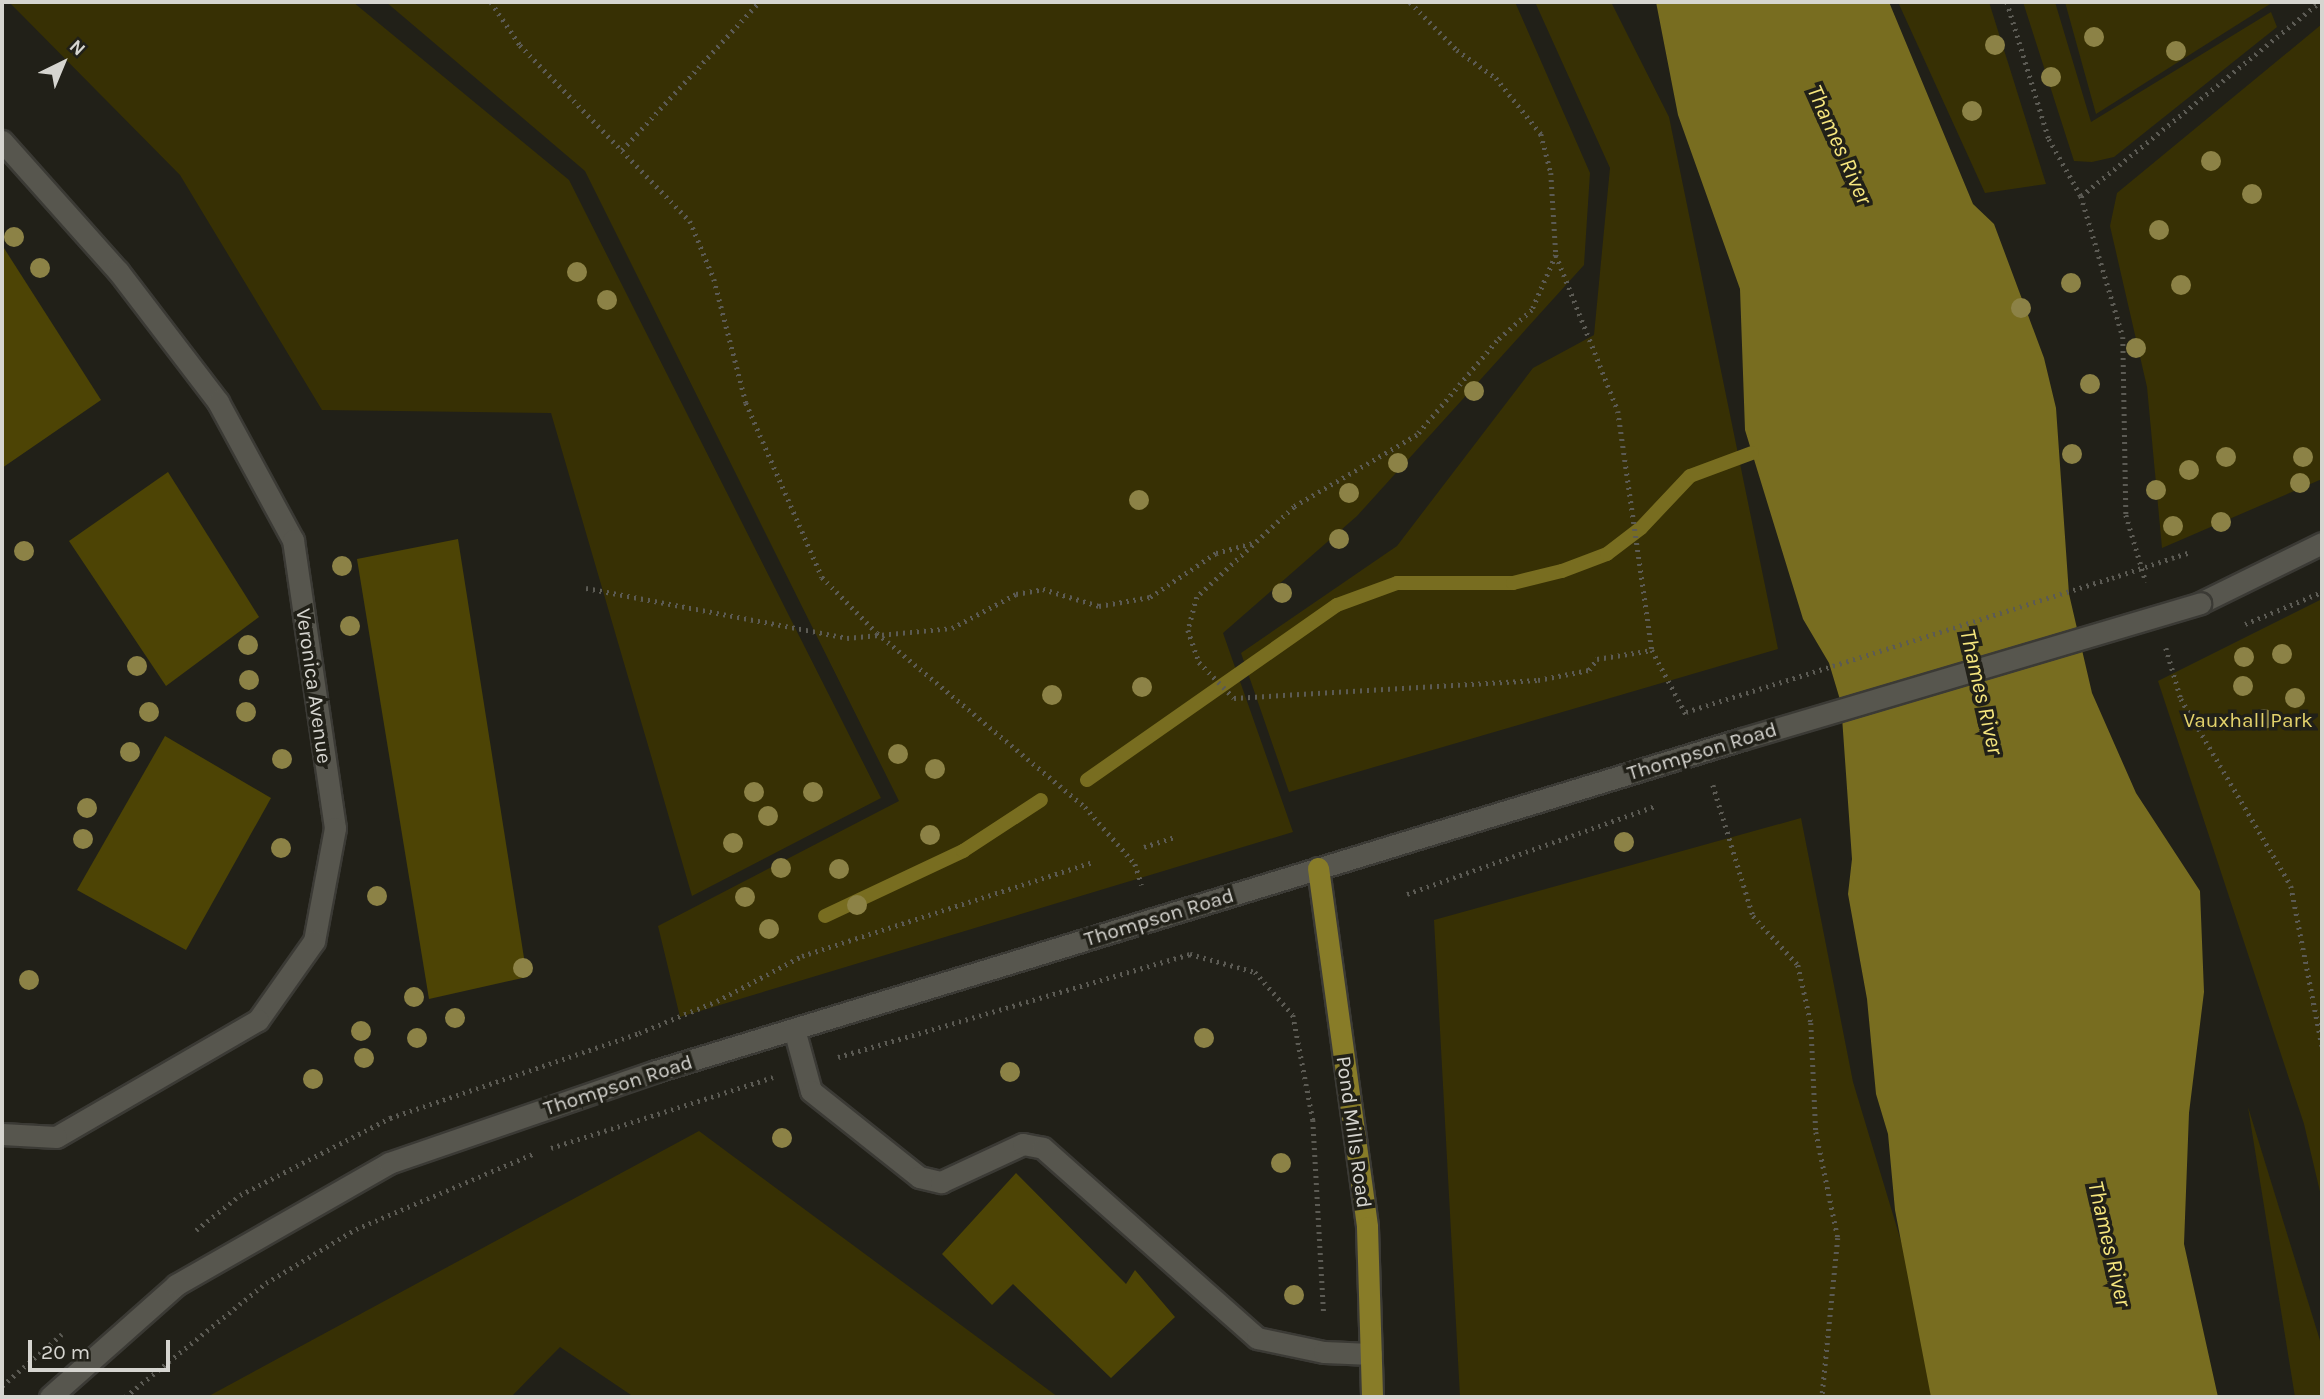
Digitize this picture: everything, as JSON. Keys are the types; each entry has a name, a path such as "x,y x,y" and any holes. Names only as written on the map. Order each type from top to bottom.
{"main road":[{"name":"Pond Mills Road","path":"1318,868 1367,1227 1372,1397"}],"street":[{"name":"Veronica Avenue","path":"2,141 118,271 218,402 293,540 335,828 314,941 258,1020 56,1137 2,1134"},
{"name":"Thompson Road","path":"50,1397 176,1285 389,1163 794,1029 1700,751 2200,603 2322,543"},
{"path":"794,1029 811,1091 919,1177 941,1182 1023,1144 1043,1148 1257,1338 1324,1352 1371,1354"}],"path":[{"path":"491,2 520,45 690,221 714,279 746,403 795,522 822,577 877,633 1085,807 1135,864 1154,918"},
{"path":"622,150 759,2"},
{"path":"1410,2 1457,50 1496,78 1541,134 1551,173 1556,255 1618,411 1652,650 1686,712 1753,916 1798,965 1811,1023 1816,1132 1838,1238 1822,1397"},
{"path":"2007,2 2049,139 2081,196 2320,2"},
{"path":"1556,255 1532,310 1497,341 1418,435 1294,508 1197,597 1188,630 1199,662 1234,698 1538,680 1589,670 1597,659 1652,650"},
{"path":"586,587 847,638 877,633 951,628 1016,594 1043,589 1099,606 1150,597 1216,553 1255,543"},
{"path":"1686,712 2191,552"},
{"path":"2237,627 2322,592"},
{"path":"1703,790 1716,786"},
{"path":"1407,894 1663,803"},
{"path":"1144,847 1174,837"},
{"path":"718,1001 802,956 1093,862"},
{"path":"125,1397 266,1283 356,1229 534,1154 803,1068 1190,954 1255,972 1293,1014 1313,1120 1324,1352"}],"green space":[{"path":"9,2 353,2 569,180 881,798 692,896 551,413 322,410 180,175"},
{"path":"386,2 1515,2 1590,173 1584,265 1357,516 1223,633 1293,832 680,1017 658,926 899,801 585,171"},
{"path":"1535,2 1611,2 1669,117 1778,649 1289,792 1241,653 1397,546 1533,368 1594,335 1610,168"},
{"path":"1898,2 1989,2 2046,184 1985,193"},
{"path":"2023,2 2055,2 2091,122 2271,12 2277,27 2114,157 2092,162 2074,161"},
{"path":"2065,2 2269,2 2270,4 2096,114"},
{"path":"2322,24 2322,479 2162,548 2147,387 2110,226 2117,193"},
{"name":"Vauxhall Park","path":"2322,599 2322,1200 2304,1124 2158,681"},
{"path":"1801,818 1853,1082 1948,1397 1460,1397 1434,920"},
{"path":"2248,1107 2322,1347 2322,1397 2295,1397"},
{"path":"699,1131 1058,1397 634,1397 560,1347 511,1397 207,1397"}],"water":[{"name":"Thames River","path":"1656,2 1889,2 1973,204 1994,224 2044,358 2056,408 2069,594 2092,693 2136,793 2200,891 2204,992 2189,1113 2184,1244 2218,1397 1931,1397 1895,1210 1888,1134 1876,1094 1867,999 1848,894 1852,859 1841,703 1829,663 1803,619 1745,430 1740,289 1678,115"}],"building":[{"path":"2,245 101,400 2,468"},
{"path":"168,472 259,617 166,686 69,541"},
{"path":"458,539 527,977 429,999 357,559"},
{"path":"165,736 271,798 186,950 77,890"},
{"path":"1016,1173 1126,1284 1135,1270 1175,1317 1111,1378 1013,1284 992,1305 942,1254"}],"waterway":[{"path":"1087,780 1337,605 1397,583 1513,583 1562,571 1607,554 1641,528 1690,476 1752,453"},
{"path":"825,916 963,851 1041,800"}]}
